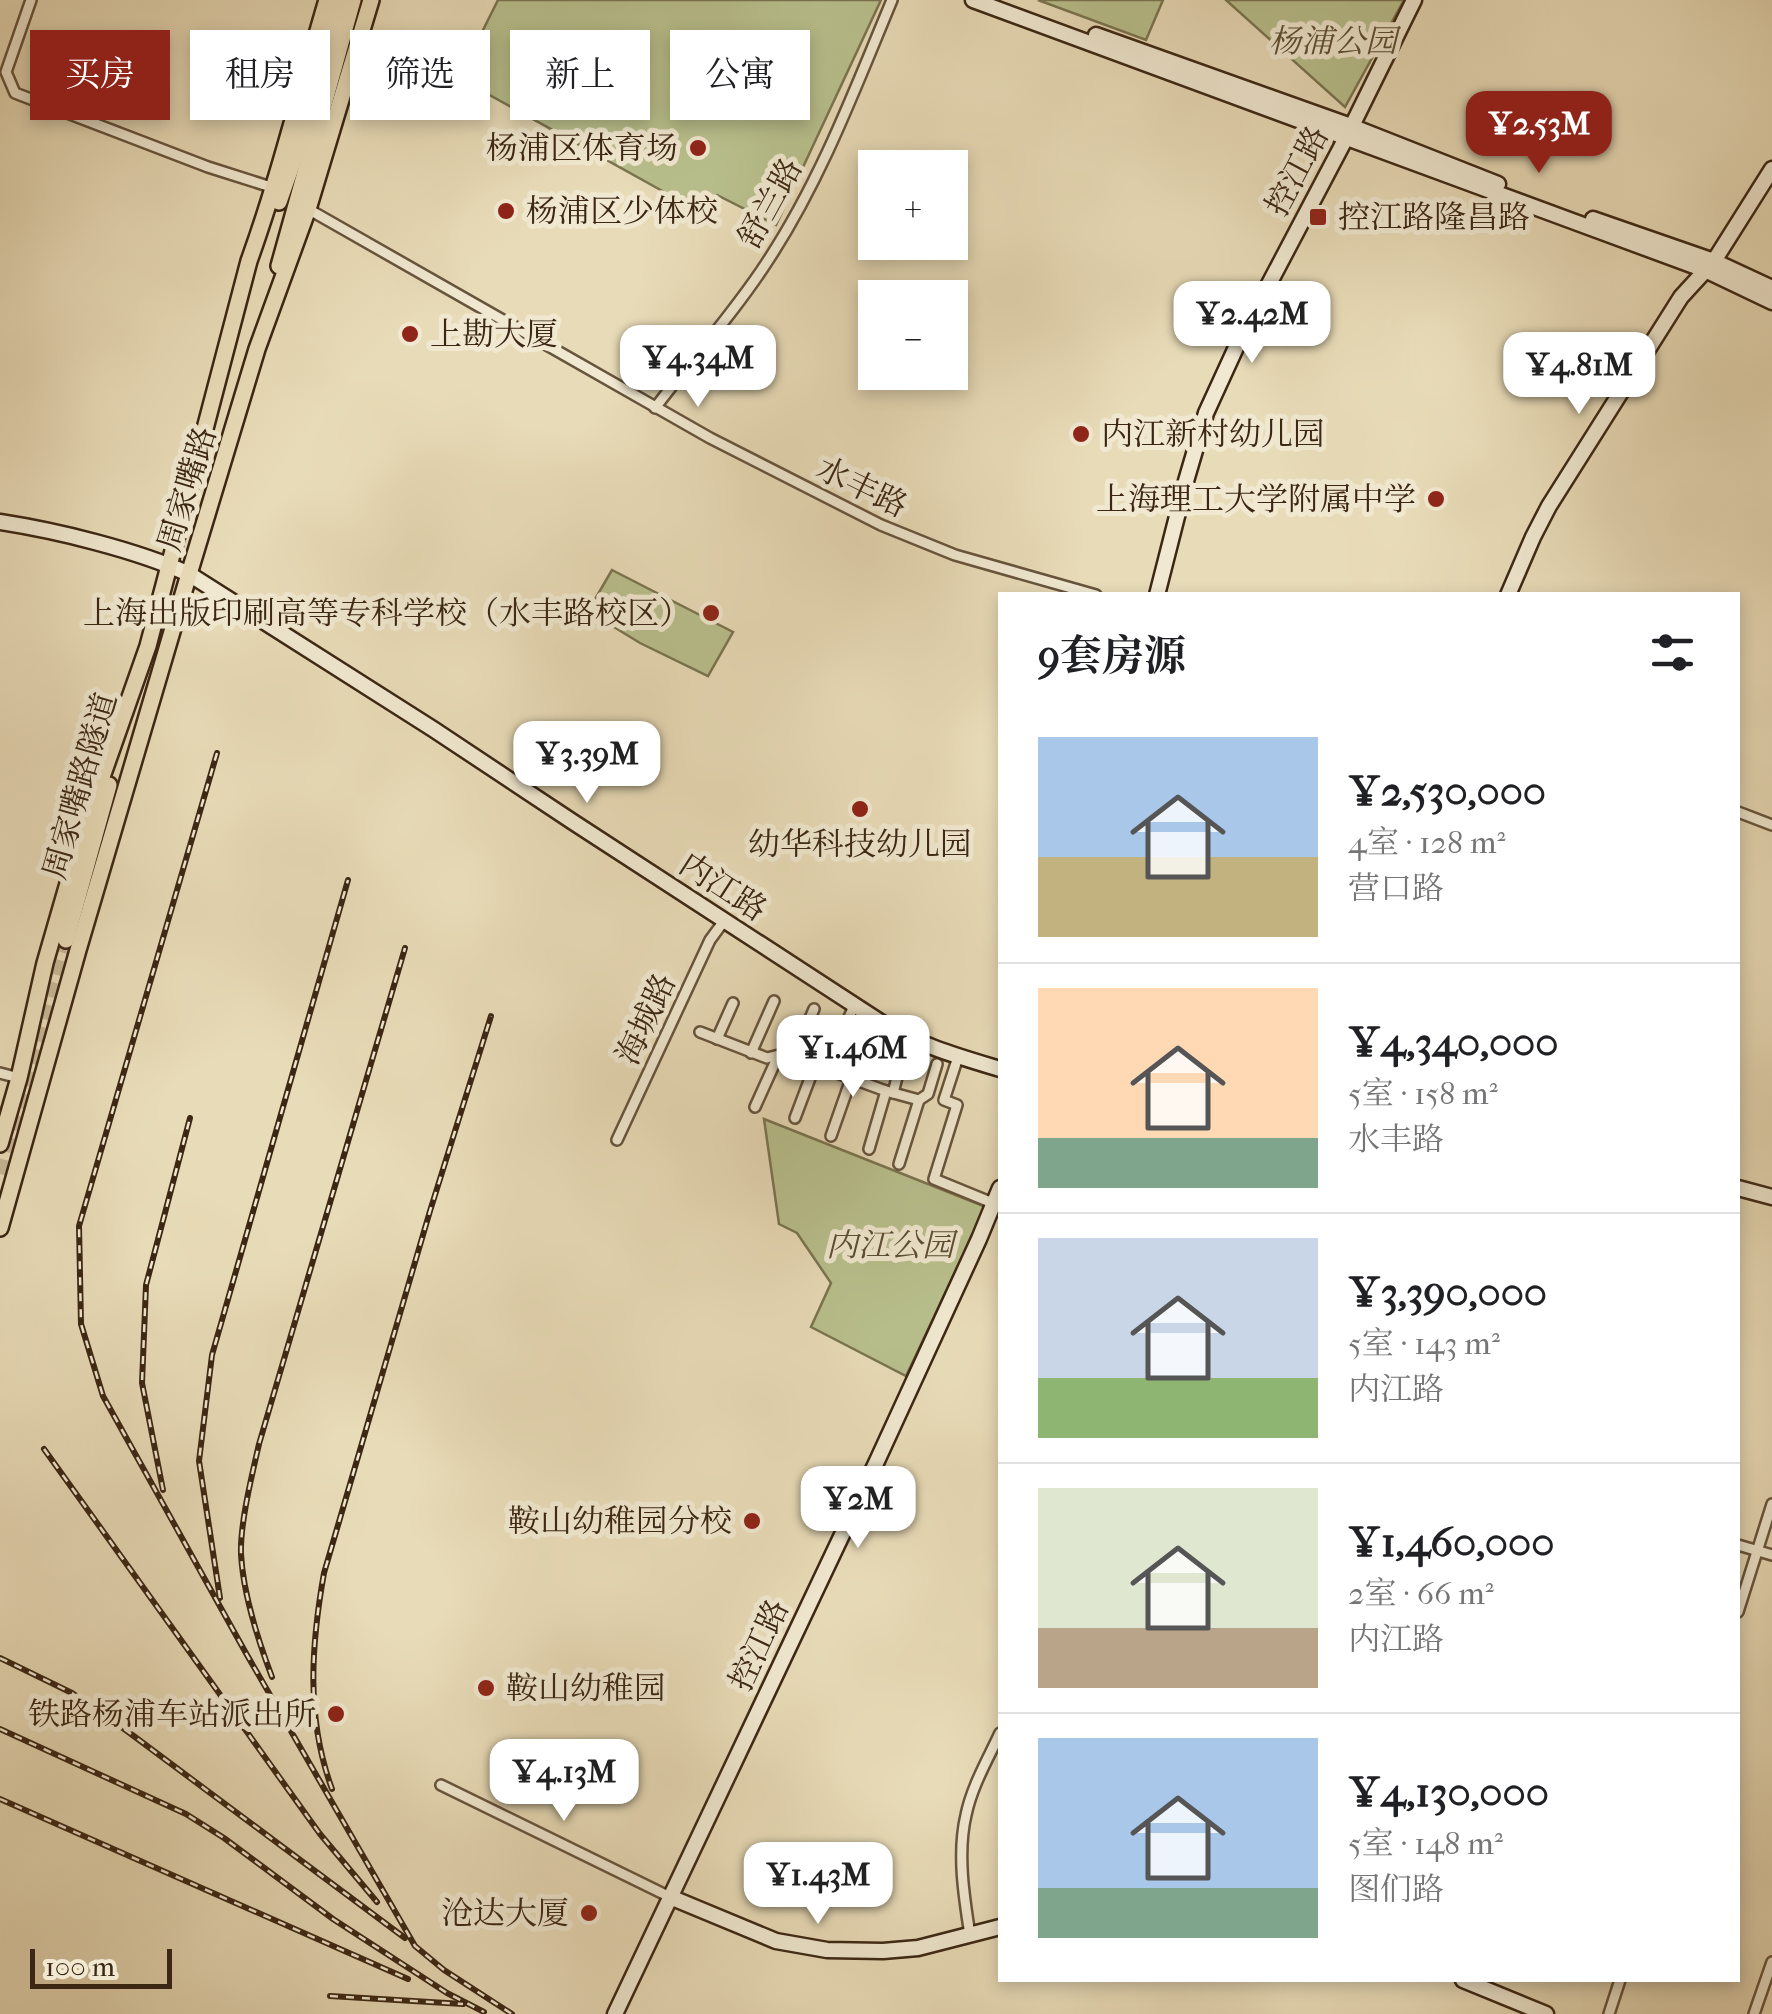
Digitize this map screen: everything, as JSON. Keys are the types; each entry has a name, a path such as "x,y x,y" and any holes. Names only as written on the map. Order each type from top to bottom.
{"main road":[{"name":"周家嘴路","path":"0,1144 84,828 148,646 249,260 274,188 327,0"},
{"path":"238,305 292,165 340,0"},
{"path":"257,348 353,0"},
{"name":"周家嘴路","path":"0,1228 72,945 257,348 308,209 371,0"},
{"path":"972,0 1349,131"},
{"path":"997,0 1157,54 1349,131 1440,173 1772,288"},
{"name":"控江路","path":"1158,592 1206,414 1414,0"},
{"path":"1509,592 1549,506 1681,297 1710,265 1772,169"},
{"path":"1710,265 1772,302"},
{"name":"内江路","path":"0,522 84,540 168,564 189,574 388,699 906,1038 998,1068"},
{"name":"周家嘴路隧道","path":"0,1200 53,1022 148,646"},
{"path":"1740,1189 1772,1198"},
{"name":"控江路","path":"614,2014 893,1426 998,1194"},
{"path":"670,1896 749,1932 803,1947 883,1951 918,1948 998,1928"},
{"path":"1467,1982 1546,2014"}],"street":[{"path":"31,0 6,72 16,93 208,167 274,188"},
{"name":"舒兰路","path":"656,408 737,304 787,230 892,0"},
{"name":"水丰路","path":"308,209 656,408 918,542 1085,592"},
{"path":"1740,813 1772,825"},
{"name":"海城路","path":"618,1140 710,940 724,921"},
{"path":"750,1053 774,1001"},
{"path":"716,1039 733,1003"},
{"path":"826,1069 854,1006"},
{"path":"794,1056 814,1010"},
{"path":"700,1032 767,1058 787,1053 919,1100"},
{"path":"832,1136 870,1039"},
{"path":"868,1149 904,1054"},
{"path":"755,1107 778,1056"},
{"path":"958,1057 944,1100 957,1105 934,1179 995,1204"},
{"path":"899,1164 919,1100 928,1094 937,1064"},
{"path":"795,1118 816,1065"},
{"path":"0,1073 20,1078"},
{"path":"1740,1606 1772,1504"},
{"path":"1740,1546 1772,1555"},
{"path":"970,1935 962,1848 966,1816 998,1737"},
{"path":"441,1785 670,1896"},
{"path":"1754,2014 1772,1962"},
{"path":"1609,2014 1619,1982"}],"green space":[{"path":"498,0 881,0 776,225 717,195 684,203 535,120 650,120 650,30 510,30 510,106 490,95 490,30 483,30"},
{"path":"1038,0 1163,0 1146,40"},
{"name":"杨浦公园","path":"1226,0 1404,0 1345,107"},
{"path":"612,570 733,632 708,676 640,643 588,611"},
{"name":"内江公园","path":"764,1119 986,1207 906,1376 811,1327 831,1283 797,1233 779,1224"}],"tunnel":[{"path":"0,1174 66,940"}],"railway":[{"path":"217,753 79,1226 81,1324 103,1396 415,1946 444,1970 512,2014"},
{"path":"220,1598 199,1461 212,1355 348,880"},
{"path":"272,1677 242,1569 247,1499 259,1444 405,948"},
{"path":"332,1789 318,1736 313,1682 324,1573 491,1016"},
{"path":"163,1490 142,1383 146,1285 190,1118"},
{"path":"44,1449 320,1834 377,1902"},
{"path":"0,1658 72,1693 127,1731 405,1938"},
{"path":"0,1729 186,1814 333,1919 447,1993 484,2012"},
{"path":"0,1799 408,1979"},
{"path":"330,1996 463,2004"}],"place":[{"name":"杨浦区体育场","path":"698,148"},
{"name":"杨浦区少体校","path":"506,211"},
{"name":"控江路隆昌路","path":"1318,217"},
{"name":"上勘大厦","path":"410,334"},
{"name":"内江新村幼儿园","path":"1081,434"},
{"name":"上海理工大学附属中学","path":"1436,499"},
{"name":"上海出版印刷高等专科学校（水丰路校区）","path":"711,613"},
{"name":"幼华科技幼儿园","path":"860,809"},
{"name":"鞍山幼稚园分校","path":"752,1521"},
{"name":"鞍山幼稚园","path":"486,1688"},
{"name":"铁路杨浦车站派出所","path":"336,1714"},
{"name":"沧达大厦","path":"589,1913"}]}
